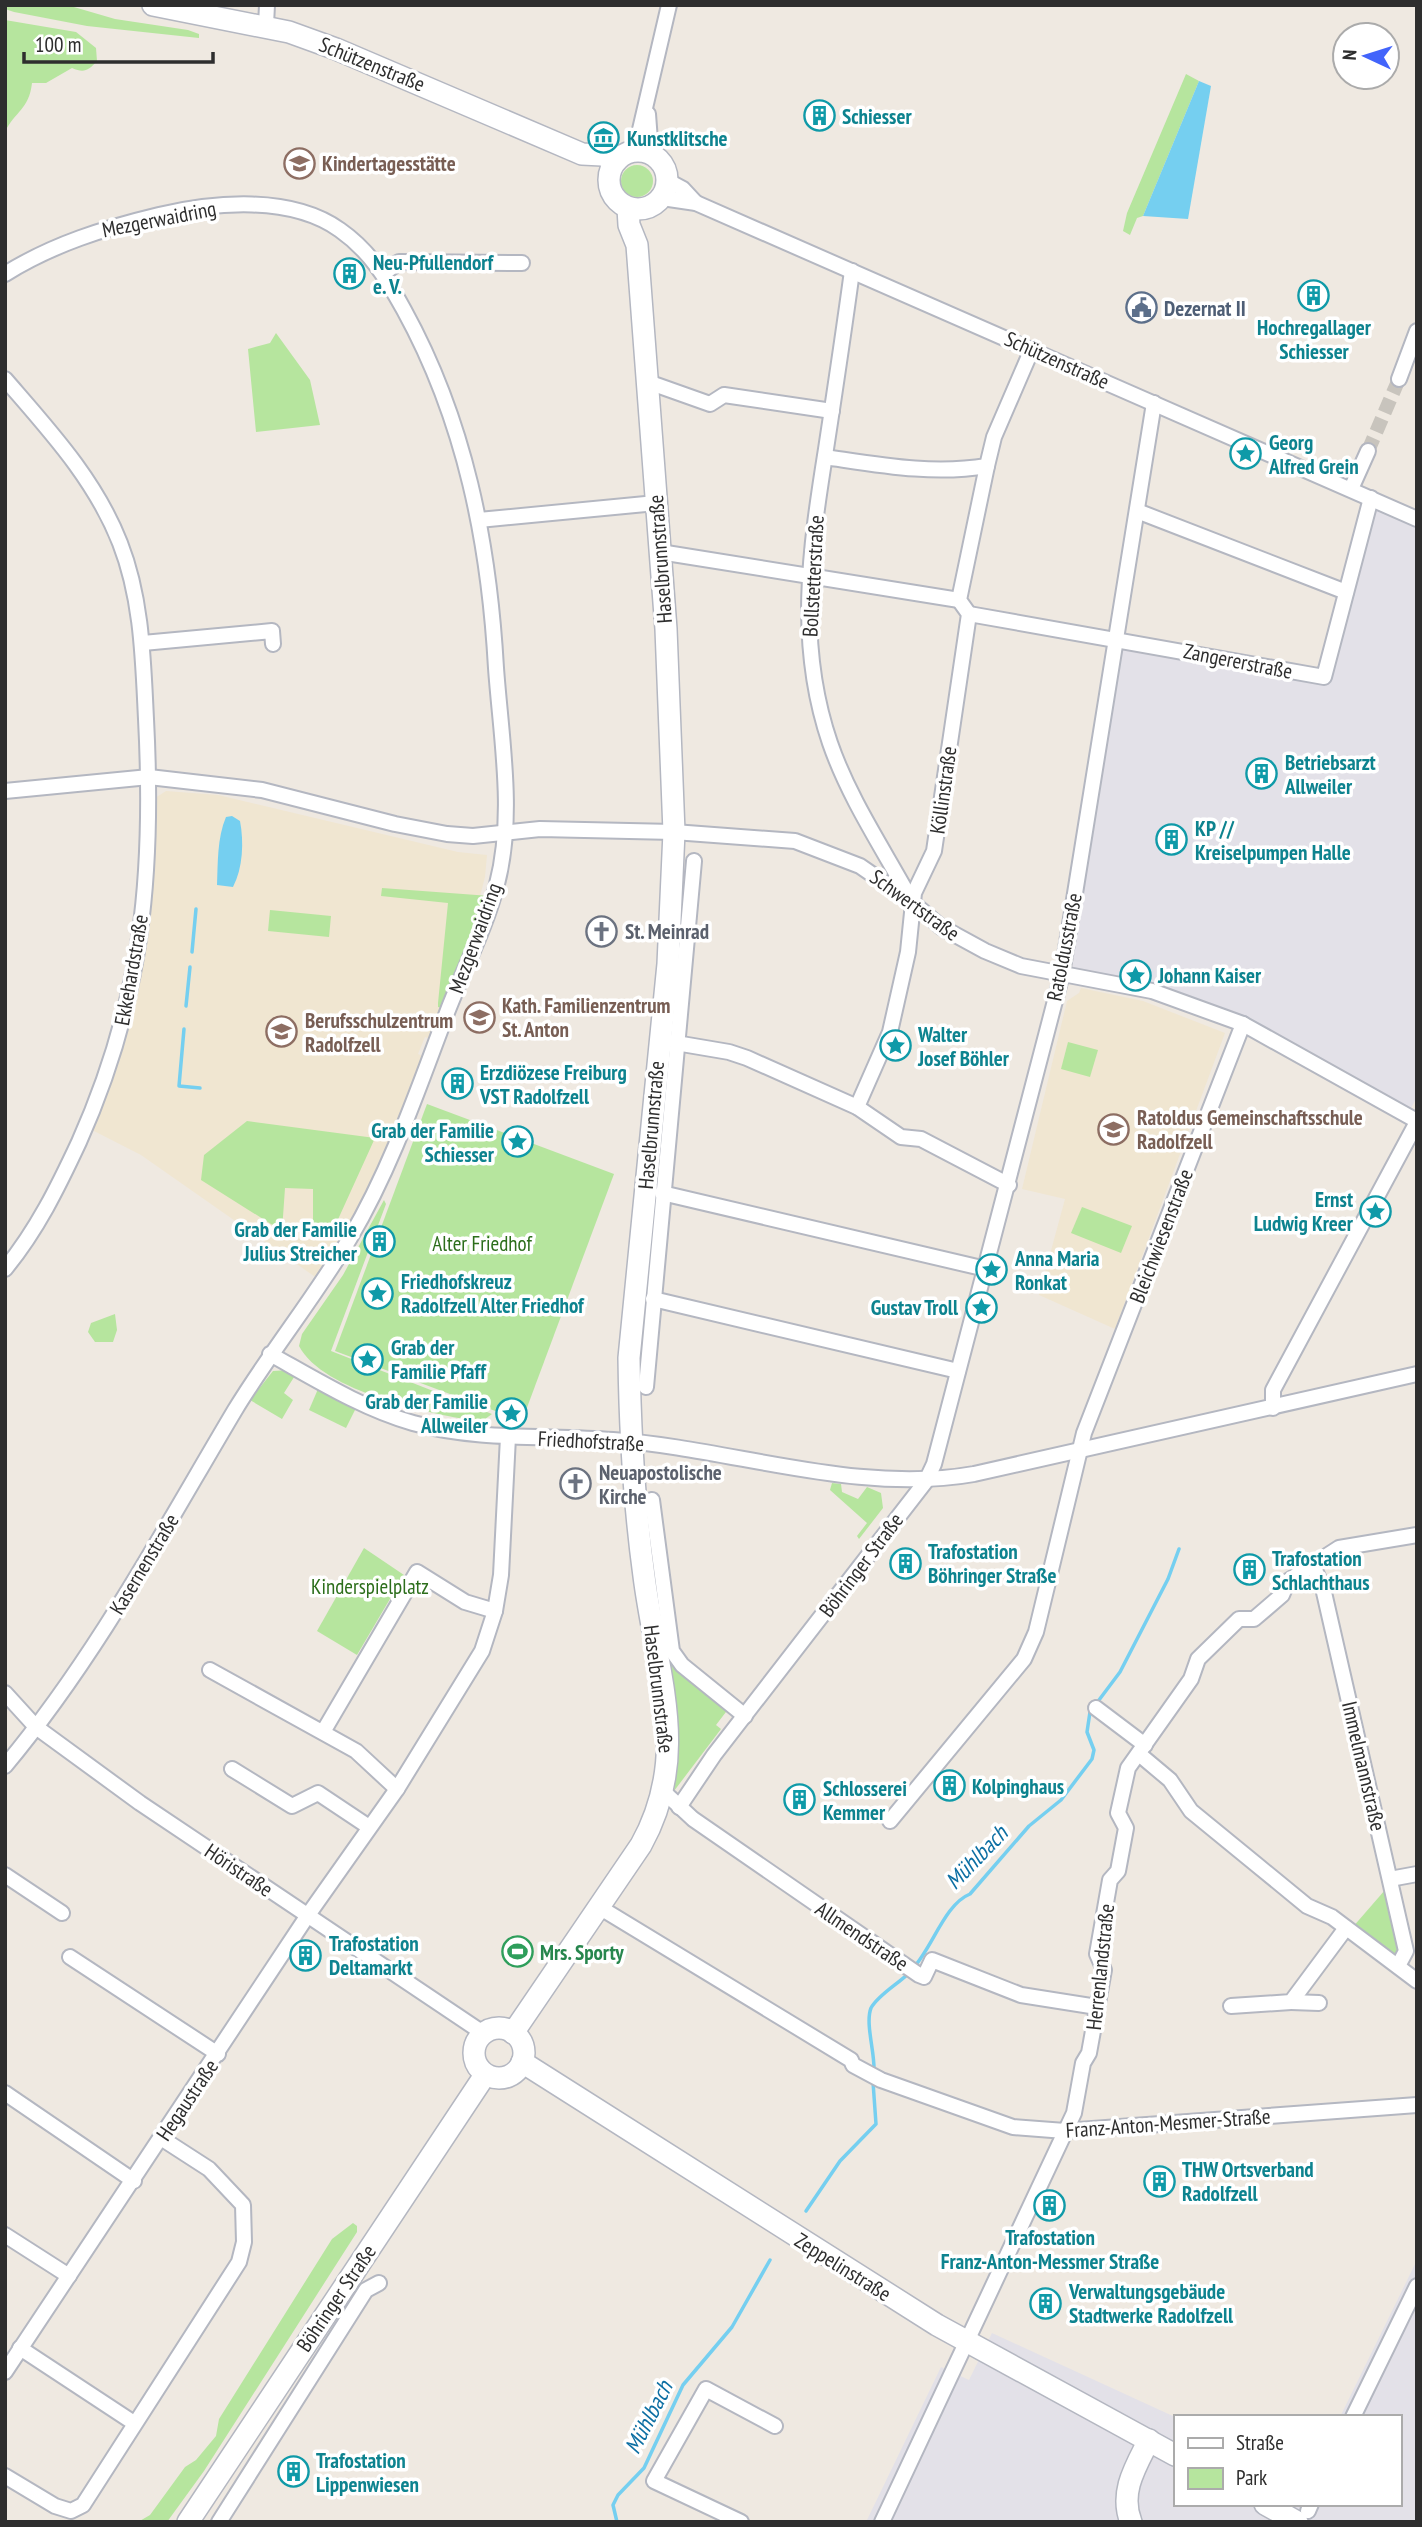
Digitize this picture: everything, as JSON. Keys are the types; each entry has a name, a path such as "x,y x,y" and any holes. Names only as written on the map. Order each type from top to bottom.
{"main road":[{"name":"Schützenstraße","path":"153,5 266,15 582,154 628,160"},
{"path":"628,160 665,168 650,199 615,199 628,160"},
{"name":"Haselbrunnstraße","path":"650,199 637,245 660,552 674,832 668,964 629,1358 631,1442 644,1578 667,1720 670,1758 664,1792"},
{"path":"513,2033 641,1845 664,1792"},
{"path":"498,2028 513,2033 522,2045 522,2062 507,2077 485,2075 474,2055 474,2047 483,2034 498,2028"},
{"name":"Zeppelinstraße","path":"522,2062 616,2119 879,2290 968,2343 1174,2454"},
{"name":"Böhringer Straße","path":"188,2522 485,2075"},
{"path":"1131,2522 1127,2505 1129,2483 1149,2441"},
{"path":"1275,2506 1305,2512"}],"street":[{"path":"628,160 647,105 669,5"},
{"name":"Schützenstraße","path":"650,199 696,203 1417,519"},
{"name":"Mezgerwaidring","path":"5,274 69,241 126,223 188,209 247,205 296,211 328,223 368,253 383,274 415,330 440,388 466,462 480,520 495,650 505,831 496,888 376,1188 346,1244 270,1354"},
{"path":"383,274 399,261 522,263"},
{"name":"Bollstetterstraße","path":"852,271 808,575 810,660 830,742 855,801 912,902"},
{"path":"1399,379 1417,331"},
{"path":"959,600 995,437 1032,349"},
{"name":"Ekkehardstraße","path":"5,379 66,450 102,505 130,573 143,643 149,777 149,824 138,958 122,1030 97,1101 57,1189 34,1230 5,1269"},
{"path":"648,383 710,404 727,395 832,411"},
{"name":"Ratoldusstraße","path":"926,1481 934,1464 1009,1185 1062,974 1154,403"},
{"path":"1351,489 1368,452"},
{"path":"825,457 925,471 987,466"},
{"name":"Zangererstraße","path":"969,614 1324,677 1371,498"},
{"path":"480,520 656,503"},
{"path":"1137,511 1346,592"},
{"path":"660,552 959,600 969,614"},
{"name":"Köllinstraße","path":"857,1107 890,1032 908,952 912,902 917,883 934,852 969,614"},
{"path":"143,643 272,631 273,644"},
{"name":"Schwertstraße","path":"5,791 149,777 262,790 426,831 473,836 530,829 674,832 778,839 812,846 860,866 912,902 941,927 976,947 1021,966 1152,991 1242,1024 1417,1121"},
{"name":"Haselbrunnstraße","path":"646,1387 694,861"},
{"name":"Bleichwiesenstraße","path":"890,1821 1024,1659 1036,1632 1084,1433 1242,1024"},
{"path":"676,1043 729,1052 857,1107 901,1137 921,1139 1009,1185"},
{"path":"1273,1408 1273,1390 1417,1121"},
{"path":"662,1193 986,1269"},
{"path":"653,1299 958,1371"},
{"name":"Friedhofstraße","path":"270,1354 390,1415 414,1423 508,1437 631,1442 877,1478 926,1481"},
{"name":"Kasernenstraße","path":"5,1766 36,1727 114,1615 270,1354"},
{"path":"926,1481 974,1474 1081,1448 1273,1408 1415,1372"},
{"name":"Hegaustraße","path":"5,2372 14,2352 134,2181 308,1915 397,1789 482,1651 495,1611 501,1575 508,1437"},
{"name":"Böhringer Straße","path":"680,1807 745,1716 926,1481"},
{"name":"Haselbrunnstraße","path":"652,1500 673,1651 682,1665 745,1716"},
{"name":"Herrenlandstraße","path":"882,2522 1074,2113 1083,2063 1090,2053 1104,1970 1097,1954 1110,1880 1118,1871 1126,1828 1118,1813 1128,1768 1191,1679 1198,1659 1239,1619 1254,1619 1282,1595 1288,1581 1339,1548 1417,1535"},
{"name":"Immelmannstraße","path":"1313,1566 1323,1588 1406,1951 1398,1966"},
{"path":"323,1732 417,1572 465,1602 495,1611"},
{"path":"209,1670 356,1751 397,1789"},
{"name":"Höristraße","path":"5,1693 36,1727 140,1803 483,2034"},
{"path":"1096,1709 1142,1749 1170,1780 1191,1811 1307,1906 1332,1917 1417,1981"},
{"path":"232,1769 292,1806 318,1793 369,1827"},
{"path":"664,1792 680,1807"},
{"name":"Allmendstraße","path":"680,1807 924,1977 932,1961 1021,1996 1097,2007"},
{"path":"1390,1879 1417,1874"},
{"path":"5,1875 62,1913"},
{"name":"Franz-Anton-Mesmer-Straße","path":"599,1907 830,2047 862,2070 881,2080 1013,2127 1065,2131 1417,2105"},
{"path":"1291,2002 1346,1928"},
{"path":"70,1956 218,2054"},
{"path":"1231,2006 1319,2003"},
{"path":"5,2093 134,2181"},
{"path":"5,2476 55,2506 71,2511 83,2505 239,2262 244,2242 243,2205 235,2193 209,2169 162,2138"},
{"path":"5,2235 69,2276"},
{"name":"Böhringer Straße","path":"219,2522 366,2290 379,2283"},
{"path":"1354,2415 1417,2286"},
{"path":"14,2352 134,2423"},
{"path":"741,2522 654,2481 706,2389 775,2426"}],"shaded area":[{"path":"1375,506 1417,525 1417,1097 1411,1108 1248,1022 1072,969 1119,642 1326,681"},
{"name":"Berufsschulzentrum Radolfzell","path":"166,791 218,795 458,852 487,855 485,877 464,958 436,1041 425,1037 418,1054 429,1059 392,1151 321,1281 141,1155 92,1130 115,1066 155,798"},
{"name":"Ratoldus Gemeinschaftsschule Radolfzell","path":"1081,988 1143,1001 1225,1033 1115,1329 1039,1295 1065,1199 1022,1189 1067,1001 1079,993"},
{"path":"1417,2260 1417,2516 1413,2522 866,2522 941,2367 969,2380 992,2333 1174,2417 1174,2506 1401,2506 1401,2415 1341,2415"}],"green space":[{"path":"5,5 67,5 115,19 188,30 199,34 199,38 87,26 14,12 5,9"},
{"path":"5,20 76,32 96,48 97,61 86,70 72,68 46,83 32,83 25,105 5,132"},
{"path":"1186,74 1199,81 1143,216 1137,218 1130,235 1123,231 1127,213"},
{"path":"637,165 648,170 653,181 648,192 637,197 626,192 621,181 626,170"},
{"path":"276,333 310,380 320,425 256,432 248,349 270,343"},
{"path":"382,888 490,896 446,1009 438,1007 438,1003 448,903 381,896"},
{"path":"270,910 331,916 329,937 268,931"},
{"path":"1068,1042 1098,1050 1090,1077 1061,1069"},
{"name":"Alter Friedhof","path":"427,1104 614,1174 522,1421 335,1351"},
{"path":"247,1121 375,1138 335,1226 313,1225 313,1189 285,1188 282,1231 201,1180 204,1155"},
{"path":"384,1200 386,1204 331,1351 492,1414 481,1422 408,1407 354,1388 312,1362 299,1346 302,1334 343,1275"},
{"path":"1082,1207 1132,1226 1121,1253 1071,1233"},
{"path":"115,1314 117,1330 113,1342 95,1342 88,1332 91,1323"},
{"path":"289,1370 296,1374 284,1393 293,1400 282,1419 250,1400 273,1371"},
{"path":"318,1389 356,1408 346,1428 309,1410"},
{"path":"832,1483 841,1484 842,1492 858,1499 867,1487 881,1493 883,1508 859,1539 857,1536 867,1523 830,1490"},
{"name":"Kinderspielplatz","path":"364,1548 404,1575 357,1655 317,1631"},
{"path":"666,1660 729,1708 716,1725 721,1729 674,1791 678,1734"},
{"path":"1385,1890 1398,1948 1394,1956 1352,1928"},
{"path":"353,2223 357,2226 357,2232 204,2471 167,2522 138,2522 150,2515 185,2467 196,2460 216,2436 219,2419 332,2239"}],"water":[{"path":"1199,81 1211,86 1188,219 1143,216"},
{"path":"232,816 240,821 242,838 241,863 233,887 217,885 221,833 226,817"}],"waterway":[{"path":"192,952 196,909"},
{"path":"186,1006 190,967"},
{"path":"184,1029 179,1086 200,1088"},
{"name":"Mühlbach","path":"914,1967 953,1907 970,1894 1029,1826 1061,1800 1092,1759 1094,1750 1087,1732 1090,1712 1120,1672 1168,1579 1179,1549"},
{"name":"Mühlbach","path":"874,2071 869,2022 871,2008 883,1994 909,1973"},
{"name":"Mühlbach","path":"806,2211 840,2161 876,2124 873,2082"},
{"name":"Mühlbach","path":"617,2522 613,2505 618,2495 644,2468 683,2385 732,2327 770,2260"}],"tunnel":[{"path":"1368,451 1399,379"}],"place":[{"name":"Schiesser","path":"819,116"},
{"name":"Kunstklitsche","path":"604,138"},
{"name":"Kindertagesstätte","path":"299,163"},
{"name":"Neu-Pfullendorf e. V.","path":"350,274"},
{"name":"Hochregallager Schiesser","path":"1314,295"},
{"name":"Dezernat II","path":"1141,308"},
{"name":"Georg Alfred Grein","path":"1246,454"},
{"name":"Betriebsarzt Allweiler","path":"1262,774"},
{"name":"KP // Kreiselpumpen Halle","path":"1172,840"},
{"name":"St. Meinrad","path":"602,931"},
{"name":"Johann Kaiser","path":"1135,975"},
{"name":"Kath. Familienzentrum St. Anton","path":"479,1017"},
{"name":"Berufsschulzentrum Radolfzell","path":"282,1032"},
{"name":"Walter Josef Böhler","path":"895,1046"},
{"name":"Erzdiözese Freiburg VST Radolfzell","path":"457,1084"},
{"name":"Ratoldus Gemeinschaftsschule Radolfzell","path":"1114,1129"},
{"name":"Grab der Familie Schiesser","path":"517,1142"},
{"name":"Ernst Ludwig Kreer","path":"1376,1211"},
{"name":"Grab der Familie Julius Streicher","path":"380,1241"},
{"name":"Anna Maria Ronkat","path":"992,1270"},
{"name":"Friedhofskreuz Radolfzell Alter Friedhof","path":"378,1293"},
{"name":"Gustav Troll","path":"981,1307"},
{"name":"Grab der Familie Pfaff","path":"368,1359"},
{"name":"Grab der Familie Allweiler","path":"511,1413"},
{"name":"Neuapostolische Kirche","path":"576,1484"},
{"name":"Trafostation Böhringer Straße","path":"905,1563"},
{"name":"Trafostation Schlachthaus","path":"1249,1570"},
{"name":"Kolpinghaus","path":"949,1786"},
{"name":"Schlosserei Kemmer","path":"800,1800"},
{"name":"Mrs. Sporty","path":"517,1952"},
{"name":"Trafostation Deltamarkt","path":"306,1955"},
{"name":"THW Ortsverband Radolfzell","path":"1159,2181"},
{"name":"Trafostation Franz-Anton-Messmer Straße","path":"1050,2205"},
{"name":"Verwaltungsgebäude Stadtwerke Radolfzell","path":"1046,2303"},
{"name":"Trafostation Lippenwiesen","path":"293,2472"}]}
